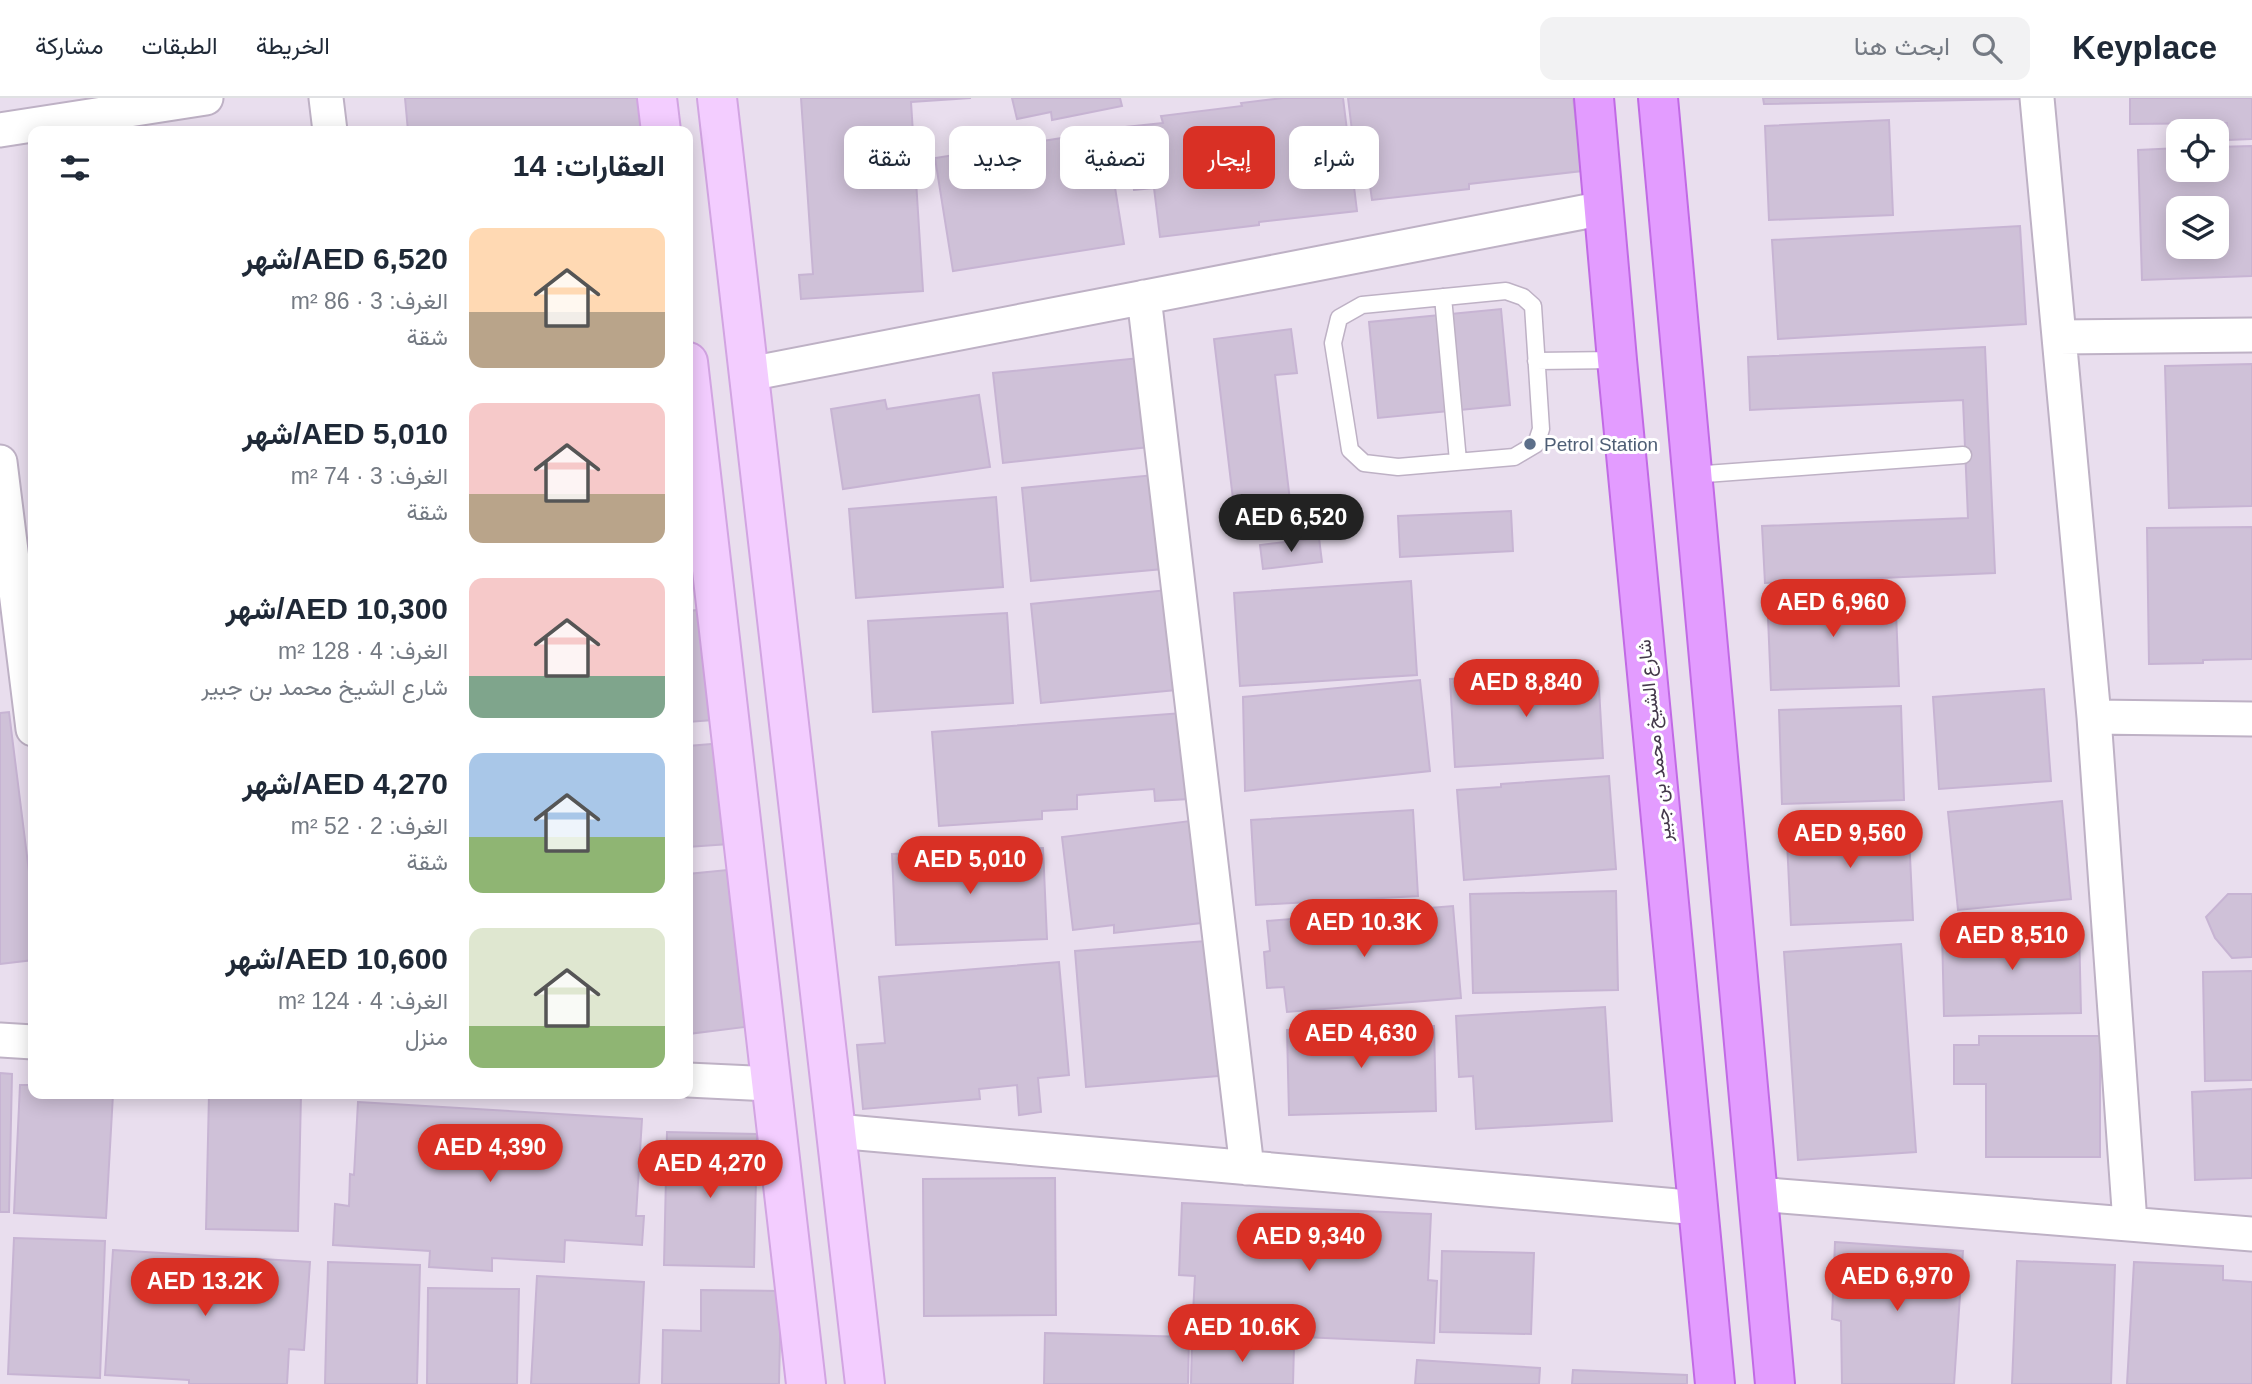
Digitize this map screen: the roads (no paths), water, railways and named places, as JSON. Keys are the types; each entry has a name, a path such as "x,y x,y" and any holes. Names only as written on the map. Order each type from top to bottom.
{"main road":[{"name":"شارع الشيخ محمد بن جبير","path":"1594,98 1715,1384"},
{"path":"1658,98 1775,1384"}],"street":[{"path":"0,130 206,98"},
{"path":"326,98 329,126"},
{"path":"657,98 660,126"},
{"path":"717,98 865,1384"},
{"path":"2037,98 2094,717 2130,1223"},
{"path":"749,374 1604,208"},
{"path":"1144,297 1247,1168"},
{"path":"2059,337 2252,335"},
{"path":"693,405 806,1384"},
{"path":"0,462 28,689"},
{"path":"2094,717 2252,719"},
{"path":"0,1040 28,1042"},
{"path":"693,1080 772,1084"},
{"path":"836,1131 1699,1208"},
{"path":"1758,1194 2252,1234"}],"lane":[{"path":"1506,291 1522,297 1533,306 1541,429 1536,444 1514,457 1398,467 1364,463 1350,450 1333,343 1339,318 1362,305 1443,297 1506,291"},
{"path":"1443,297 1458,461"},
{"path":"1536,360 1617,360"},
{"path":"1692,475 1963,455"}],"place":[{"name":"Petrol Station","path":"1530,444"}]}
